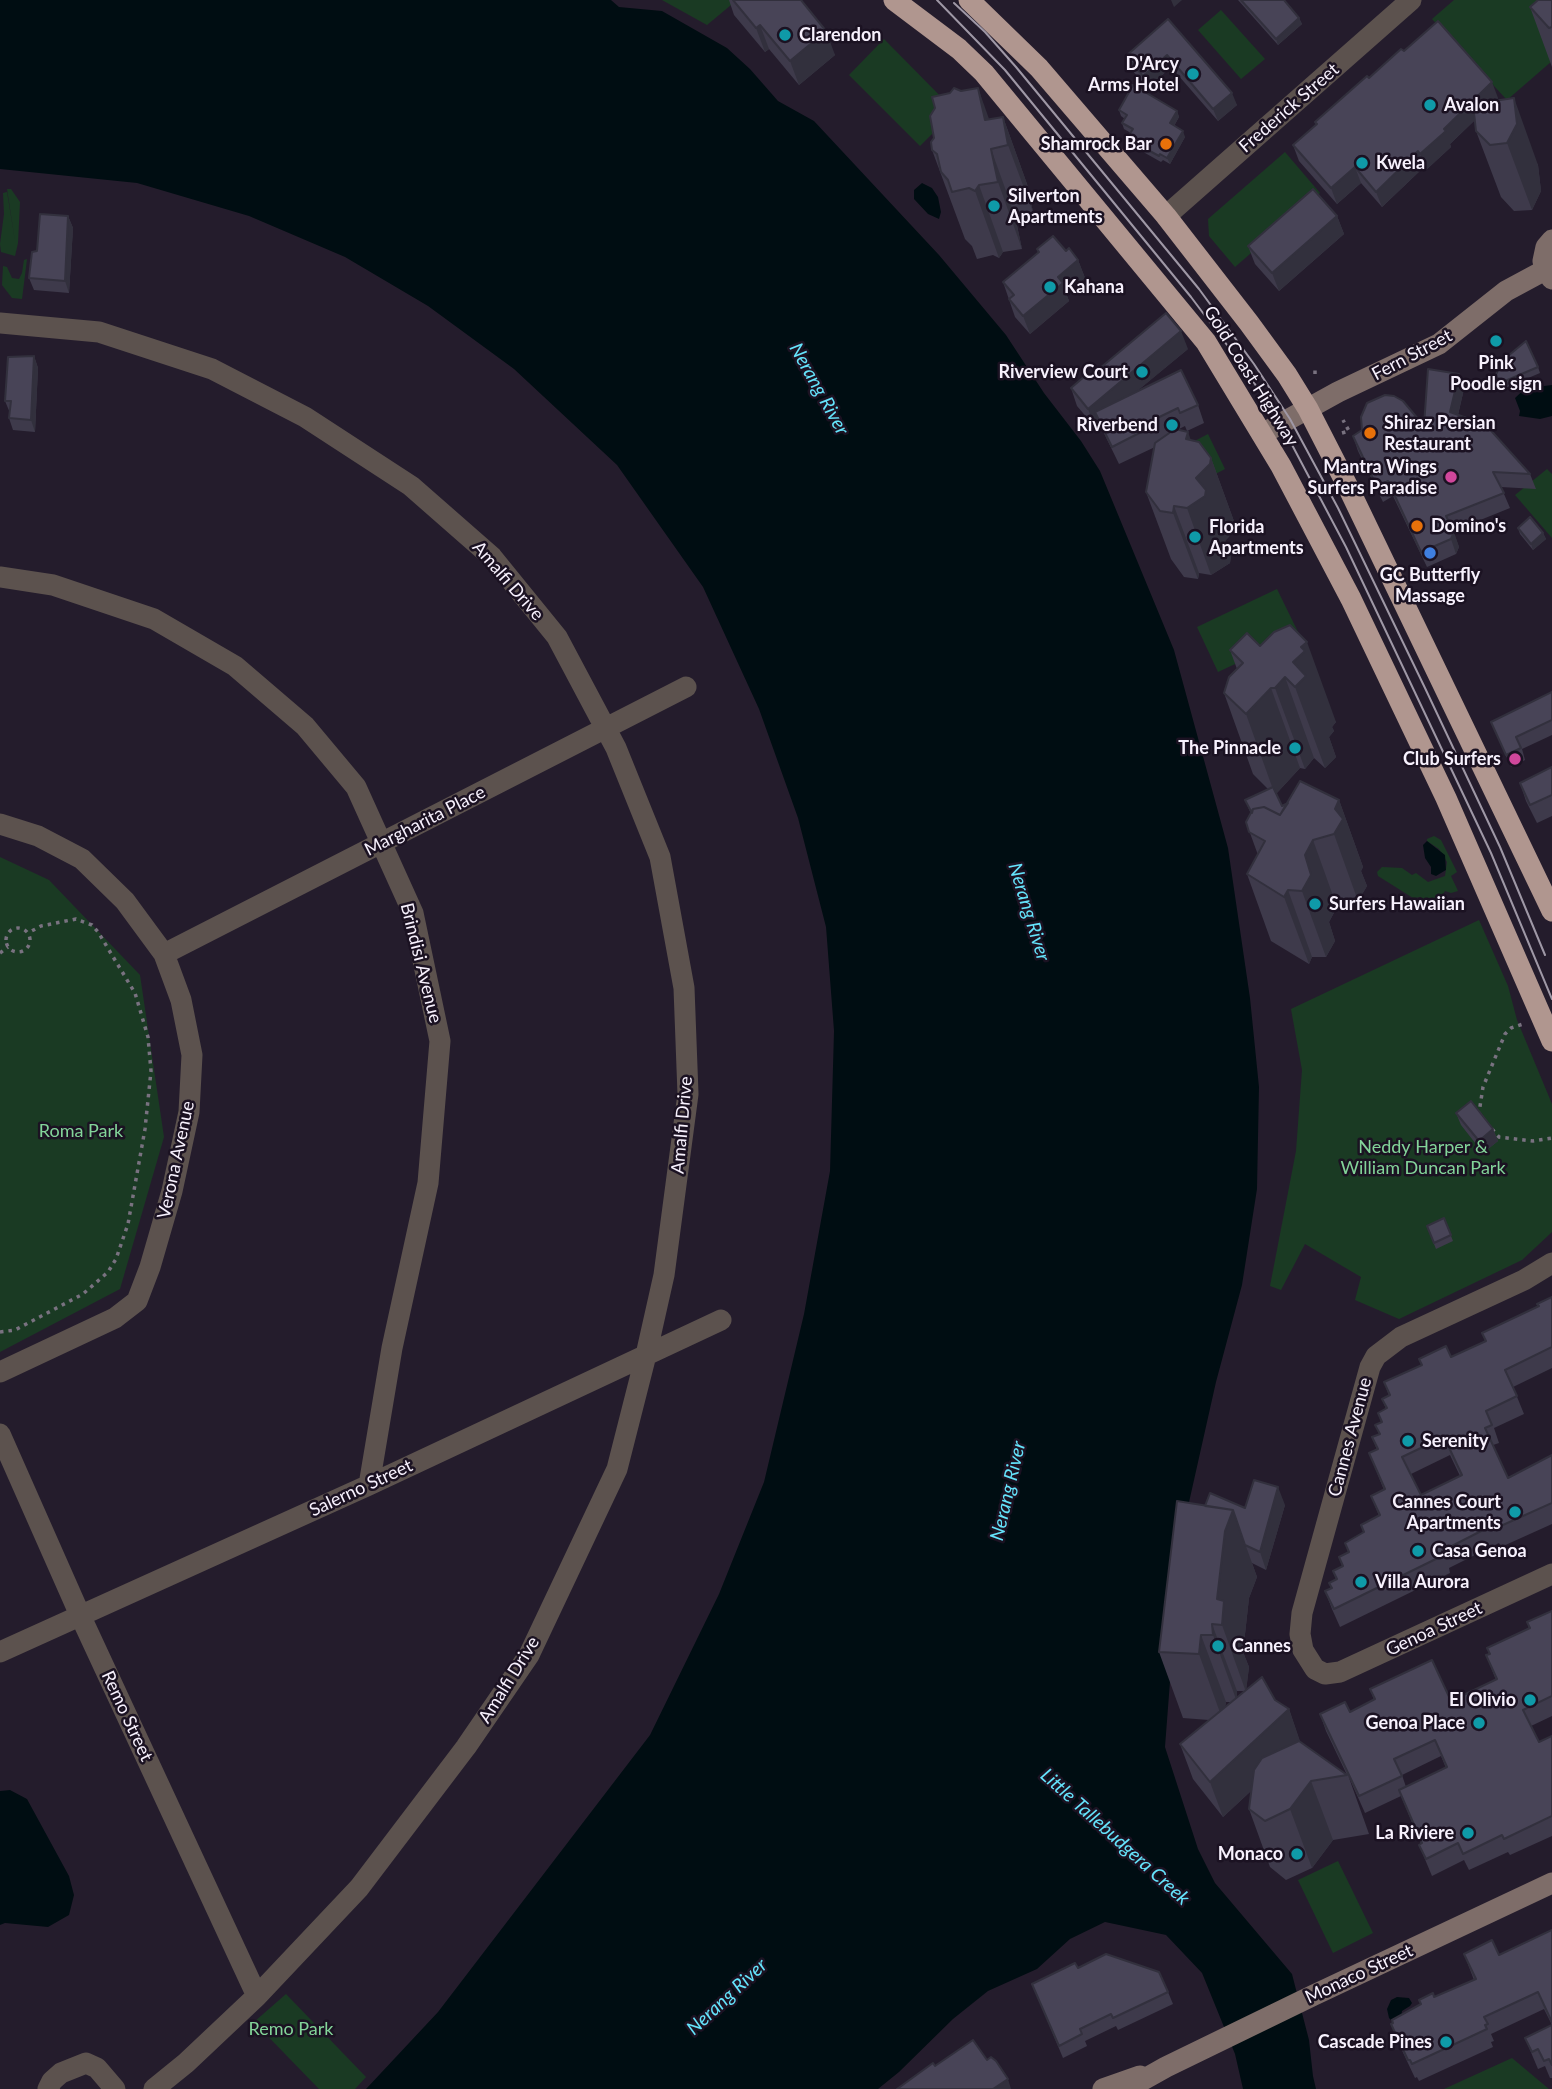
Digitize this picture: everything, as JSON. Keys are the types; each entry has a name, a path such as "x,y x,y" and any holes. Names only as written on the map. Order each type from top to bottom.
{"highway":[{"name":"Gold Coast Highway","path":"894,0 959,49 1009,101 1206,342 1321,538 1420,744 1517,957 1552,1041"},
{"name":"Gold Coast Highway","path":"978,2 1039,68 1166,216 1250,323 1308,409 1552,911"}],"street":[{"name":"Frederick Street","path":"1166,216 1411,0"},
{"path":"1549,275 1543,256 1552,240"},
{"name":"Fern Street","path":"1262,434 1338,392 1439,344 1506,291 1549,275"},
{"name":"Amalfi Drive","path":"0,323 99,332 212,369 305,417 411,486 492,557 557,637 607,729 631,781 660,857 684,988 688,1094 664,1275 646,1355 617,1469 529,1655 466,1747 359,1888 257,1996 186,2063 154,2089"},
{"name":"Brindisi Avenue","path":"0,577 53,585 154,619 235,666 304,726 356,788 413,914 440,1041 428,1183 392,1348 369,1485"},
{"name":"Margharita Place","path":"164,954 687,687"},
{"name":"Verona Avenue","path":"0,824 38,836 82,859 125,901 164,954 181,1000 192,1055 189,1112 172,1191 137,1301 115,1318 0,1373"},
{"name":"Cannes Avenue","path":"1315,1670 1303,1650 1300,1634 1301,1613 1370,1367 1382,1349 1401,1337 1524,1280 1552,1263"},
{"name":"Salerno Street","path":"0,1652 369,1485 721,1320"},
{"name":"Remo Street","path":"0,1434 80,1615 257,1996"},
{"name":"Genoa Street","path":"1315,1670 1325,1674 1340,1672 1552,1574"},
{"name":"Monaco Street","path":"1127,2089 1166,2067 1314,1995 1552,1883"},
{"path":"48,2089 61,2073 86,2063 97,2068 115,2089"},
{"name":"Monaco Street","path":"1103,2089 1166,2067"}],"path":[{"path":"1315,366 1315,374"},
{"path":"1339,434 1349,431 1343,420"},
{"path":"0,1332 15,1330 83,1293 108,1272 116,1259 128,1224 145,1129 151,1071 148,1037 135,993 92,925 76,919 41,926 28,933"},
{"path":"13,929 22,929 28,933 29,945 24,951 19,953 8,947 6,938 13,929"},
{"path":"0,953 8,947"},
{"path":"1523,1024 1511,1028 1505,1034 1483,1087 1479,1112 1499,1137 1533,1141 1552,1138"}],"green space":[{"path":"662,0 737,0 707,25"},
{"path":"1454,0 1552,0 1552,61 1507,100 1432,19"},
{"path":"1221,10 1265,59 1241,79 1198,30"},
{"path":"884,39 955,111 920,146 849,75"},
{"path":"1285,152 1320,193 1235,267 1209,236 1208,219"},
{"path":"7,189 11,189 20,202 15,256 1,252 0,244 4,214 3,193 7,192 15,241"},
{"path":"27,259 22,299 12,298 2,285 3,266 7,267 12,278 19,279 24,260"},
{"path":"1208,434 1225,469 1206,479 1189,444"},
{"path":"1547,469 1552,474 1552,538 1515,495"},
{"path":"1277,589 1299,634 1218,672 1197,627"},
{"path":"1434,836 1441,840 1457,872 1451,876 1458,891 1445,891 1438,902 1427,904 1421,897 1413,898 1378,876 1377,872 1382,867 1402,868 1412,875 1416,873 1428,882 1445,876 1447,862 1439,849 1427,841"},
{"name":"Roma Park","path":"0,857 49,880 140,975 164,1137 120,1289 0,1352"},
{"name":"Neddy Harper & William Duncan Park","path":"1479,920 1508,986 1517,1020 1552,1104 1552,1232 1522,1260 1399,1319 1355,1300 1361,1277 1305,1244 1281,1290 1270,1286 1296,1151 1302,1070 1291,1009"},
{"path":"1338,1861 1373,1933 1333,1953 1298,1880"},
{"name":"Remo Park","path":"286,1994 366,2077 355,2089 319,2089 254,2022"},
{"path":"1512,2058 1549,2089 1444,2089"}],"water":[{"path":"0,0 611,0 619,7 662,11 727,48 778,101 814,121 939,255 1006,335 1100,471 1174,650 1228,848 1250,998 1259,1087 1257,1189 1242,1285 1216,1382 1181,1538 1165,1747 1198,1849 1215,1883 1292,1974 1309,2040 1316,2089 1243,2089 1235,2054 1202,1973 1166,1935 1105,1922 1070,1939 1037,1969 988,1991 953,2019 878,2089 366,2089 438,2012 650,1735 719,1594 764,1482 804,1314 830,1171 834,1031 826,927 798,818 759,709 703,587 617,465 514,369 428,306 345,257 249,216 137,183 0,169"},
{"path":"922,183 932,188 938,197 941,212 939,219 928,214 914,199 914,190"},
{"path":"1534,380 1544,386 1552,385 1552,416 1540,419 1519,416 1515,398"},
{"path":"1427,841 1445,855 1446,870 1436,876 1431,874 1431,867 1425,858 1423,845"},
{"path":"10,1790 27,1799 69,1876 74,1895 69,1915 48,1927 5,1923 0,1925 0,1791"},
{"path":"1397,1997 1409,1998 1412,2003 1402,2011 1401,2019 1394,2023 1389,2018 1387,2009 1391,2000"}],"building":[{"path":"733,0 801,0 826,31 790,61 760,25 756,28"},
{"path":"1241,0 1284,0 1299,18 1276,39"},
{"path":"1538,0 1552,0 1552,27 1549,28 1530,7"},
{"name":"D'Arcy Arms Hotel","path":"1168,19 1232,93 1213,109 1167,55 1143,76 1126,56"},
{"path":"1438,21 1492,82 1444,129 1446,131 1420,154 1418,151 1376,192 1355,167 1331,188 1293,145 1367,76 1369,78 1401,49 1404,51"},
{"path":"1133,85 1177,111 1170,123 1183,131 1167,158 1135,143 1137,140 1129,135 1133,129 1122,123 1127,115 1119,110"},
{"path":"954,88 961,91 978,88 985,120 1003,117 1008,145 991,149 998,182 979,185 975,191 969,188 952,192 948,180 941,172 937,154 932,150 931,142 934,138 930,116 935,108 932,97 950,93"},
{"path":"1514,98 1517,124 1507,143 1490,145 1476,131 1473,104"},
{"path":"1313,189 1337,216 1272,273 1248,246"},
{"path":"40,214 68,216 65,281 29,278 32,252 37,251"},
{"path":"1053,236 1066,251 1069,248 1078,260 1058,277 1063,283 1023,316 1009,299 1014,295 1003,282 1039,252 1037,249"},
{"path":"1166,313 1181,331 1088,409 1071,388 1085,376 1087,379"},
{"path":"1526,341 1538,367 1505,381 1495,377 1502,361"},
{"path":"34,356 31,420 9,418 11,401 5,401 8,357"},
{"path":"1428,369 1459,374 1450,412 1486,425 1530,474 1493,472 1504,493 1446,516 1454,532 1451,539 1421,552 1388,481 1377,487 1353,436 1362,430 1361,417 1367,403 1385,395 1403,401 1424,426"},
{"path":"1181,370 1198,405 1180,413 1178,408 1149,422 1151,427 1112,447 1095,412"},
{"path":"1175,429 1188,432 1186,439 1199,442 1211,458 1210,464 1196,478 1206,490 1205,496 1187,508 1174,506 1173,513 1160,511 1146,492 1155,443"},
{"path":"1530,517 1543,533 1531,544 1518,528"},
{"path":"1290,625 1307,642 1301,647 1305,651 1293,662 1306,676 1295,687 1285,677 1246,714 1224,693 1229,677 1243,663 1230,650 1247,633 1260,646 1274,632"},
{"path":"1552,692 1552,720 1516,737 1521,748 1506,755 1491,722"},
{"path":"1552,767 1552,795 1530,805 1520,783"},
{"path":"1300,781 1339,800 1335,809 1343,819 1334,834 1313,840 1305,855 1311,875 1302,891 1288,890 1284,897 1247,874 1265,841 1249,832 1246,822 1253,809 1264,807 1280,815"},
{"path":"1273,787 1282,806 1288,803 1280,815 1264,807 1253,809 1252,813 1245,800"},
{"path":"1471,1101 1493,1129 1479,1141 1456,1113"},
{"path":"1444,1218 1451,1235 1434,1243 1427,1226"},
{"path":"1552,1297 1552,1347 1505,1370 1517,1396 1486,1411 1492,1425 1485,1428 1508,1478 1552,1455 1552,1503 1494,1529 1493,1525 1442,1551 1444,1555 1334,1609 1325,1591 1332,1588 1329,1583 1337,1579 1333,1571 1343,1566 1339,1557 1349,1552 1345,1543 1364,1532 1361,1525 1380,1515 1371,1496 1385,1489 1369,1453 1378,1449 1372,1437 1380,1434 1375,1425 1382,1422 1378,1413 1387,1408 1382,1399 1390,1395 1384,1382 1422,1365 1419,1359 1446,1346 1451,1357 1486,1341 1482,1333 1539,1306 1537,1304","holes":["1444,1437 1462,1475 1421,1495 1402,1457"]},
{"path":"1254,1480 1278,1487 1260,1552 1245,1545 1233,1510 1205,1506 1210,1493 1245,1508"},
{"path":"1177,1501 1233,1510 1225,1531 1217,1599 1224,1601 1222,1625 1212,1624 1213,1635 1201,1635 1199,1654 1159,1652"},
{"path":"1552,1611 1552,1696 1523,1710 1539,1742 1552,1736 1552,1816 1504,1839 1502,1835 1463,1854 1458,1843 1426,1859 1419,1845 1422,1843 1399,1790 1447,1767 1435,1740 1394,1759 1402,1776 1359,1796 1320,1714 1345,1702 1350,1712 1375,1699 1370,1689 1432,1660 1451,1701 1497,1679 1486,1655 1490,1654 1487,1648 1530,1628 1527,1622"},
{"path":"1262,1677 1275,1700 1289,1709 1210,1782 1180,1744"},
{"path":"1299,1741 1347,1775 1311,1781 1290,1809 1265,1821 1249,1809 1254,1770 1262,1758"},
{"path":"1552,1930 1552,2022 1538,1992 1484,2017 1488,2024 1485,2025 1487,2029 1412,2064 1408,2060 1391,2024 1392,2020 1421,2004 1419,2000 1433,1993 1434,1997 1476,1979 1464,1954 1492,1940 1499,1955"},
{"path":"1106,1954 1159,1972 1168,1992 1113,2018 1111,2014 1080,2029 1082,2034 1059,2046 1032,1984 1075,1963 1078,1968"},
{"path":"1552,2025 1552,2065 1549,2059 1544,2061 1538,2049 1532,2052 1525,2038"},
{"path":"973,2040 987,2060 991,2057 996,2061 1008,2079 993,2089 897,2089 933,2063 935,2066"}],"tram line":[{"path":"937,0 1005,70 1191,297 1245,369 1281,424 1346,547 1491,853 1552,999"},
{"path":"954,3 1016,67 1199,289 1290,419 1338,508 1425,688 1500,847 1545,955"}],"place":[{"name":"Clarendon","path":"785,35"},
{"name":"D'Arcy Arms Hotel","path":"1193,74"},
{"name":"Avalon","path":"1430,105"},
{"name":"Shamrock Bar","path":"1166,144"},
{"name":"Kwela","path":"1362,163"},
{"name":"Silverton Apartments","path":"994,206"},
{"name":"Kahana","path":"1050,287"},
{"name":"Pink Poodle sign","path":"1496,341"},
{"name":"Riverview Court","path":"1142,372"},
{"name":"Riverbend","path":"1172,425"},
{"name":"Shiraz Persian Restaurant","path":"1370,433"},
{"name":"Mantra Wings Surfers Paradise","path":"1451,477"},
{"name":"Domino's","path":"1417,526"},
{"name":"Florida Apartments","path":"1195,537"},
{"name":"GC Butterfly Massage","path":"1430,553"},
{"name":"The Pinnacle","path":"1295,748"},
{"name":"Club Surfers","path":"1515,759"},
{"name":"Surfers Hawaiian","path":"1315,904"},
{"name":"Serenity","path":"1408,1441"},
{"name":"Cannes Court Apartments","path":"1515,1512"},
{"name":"Casa Genoa","path":"1418,1551"},
{"name":"Villa Aurora","path":"1361,1582"},
{"name":"Cannes","path":"1218,1646"},
{"name":"El Olivio","path":"1530,1700"},
{"name":"Genoa Place","path":"1479,1723"},
{"name":"La Riviere","path":"1468,1833"},
{"name":"Monaco","path":"1297,1854"},
{"name":"Cascade Pines","path":"1446,2042"}],"water label":[{"name":"Nerang River","path":"819,389"},
{"name":"Nerang River","path":"1029,912"},
{"name":"Nerang River","path":"1008,1491"},
{"name":"Little Tallebudgera Creek","path":"1115,1837"},
{"name":"Nerang River","path":"727,1997"}]}
